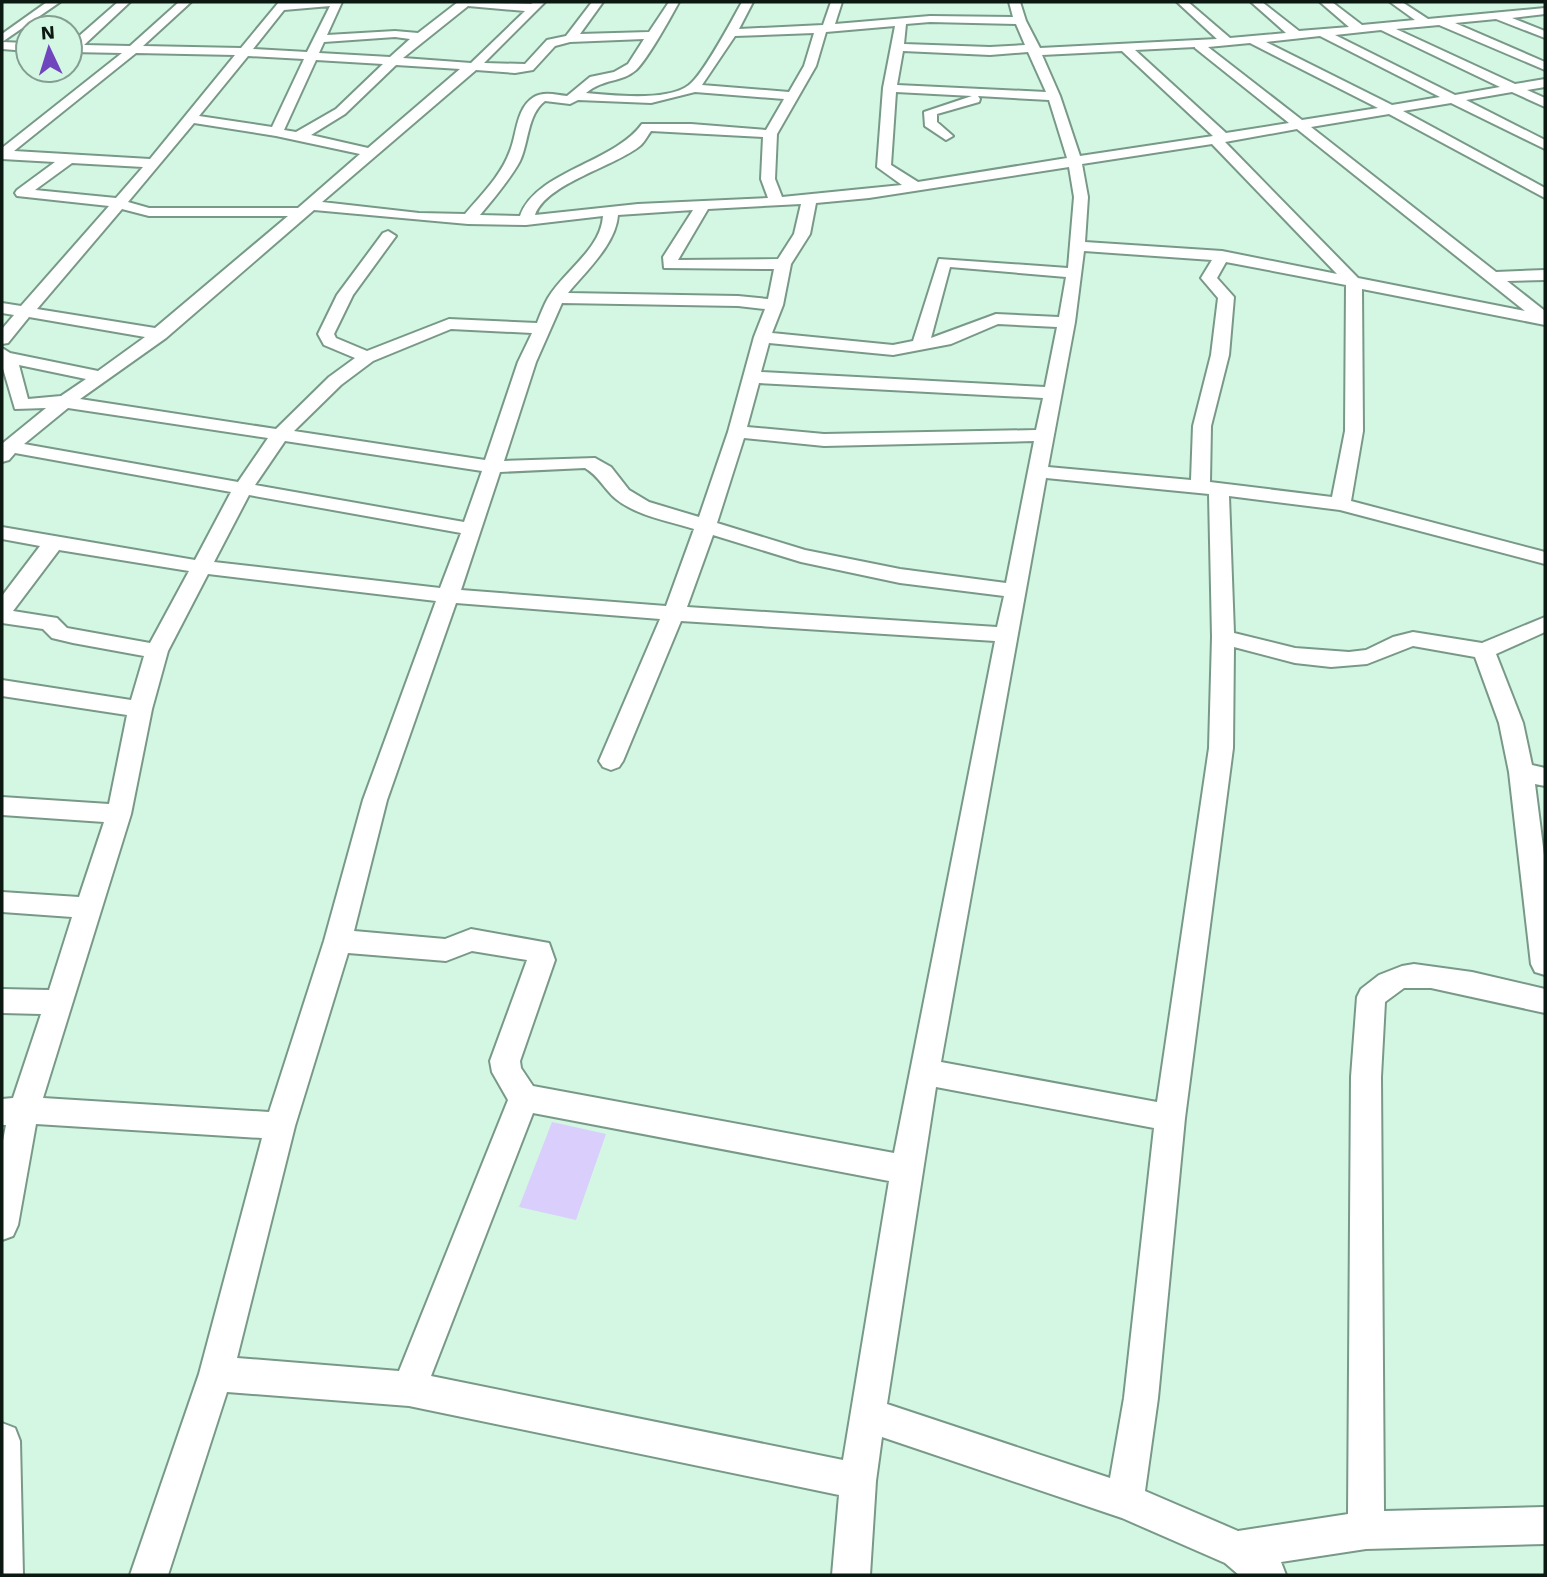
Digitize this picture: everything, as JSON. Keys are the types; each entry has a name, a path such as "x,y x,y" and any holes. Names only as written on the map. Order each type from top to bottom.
{"street":[{"path":"2,39 54,2"},
{"path":"84,37 124,2"},
{"path":"2,155 131,50 185,2"},
{"path":"3,349 23,312 154,163 283,4 337,2 276,132"},
{"path":"299,136 336,117 363,94 394,60 465,2 537,5"},
{"path":"570,37 581,27 597,2"},
{"path":"468,220 510,166 518,150 523,124 537,101 545,98 568,101 594,80 618,75 632,67 674,2"},
{"path":"575,96 646,99 681,95 694,88 731,33 747,2"},
{"path":"777,202 768,178 770,135 810,66 836,2"},
{"path":"1182,2 1227,42"},
{"path":"1256,2 1296,35"},
{"path":"1325,2 1359,29"},
{"path":"1395,2 1425,22"},
{"path":"1529,2 1544,11"},
{"path":"6,451 67,402 160,334 369,152 464,72 476,65 537,5"},
{"path":"1472,9 1545,34"},
{"path":"731,33 824,28 1017,11 1054,96 1075,161 1081,197 1075,273 906,1170 858,1481 851,1575"},
{"path":"898,47 983,51 1199,45 1544,11"},
{"path":"1440,21 1545,66"},
{"path":"901,22 889,88 884,167 914,186"},
{"path":"1382,27 1545,103"},
{"path":"1322,33 1545,145"},
{"path":"321,39 395,34 421,37"},
{"path":"84,48 311,55 502,69 529,67 551,43 570,37 654,35"},
{"path":"1252,40 1390,109 1545,194"},
{"path":"1199,45 1303,124 1545,320"},
{"path":"1127,49 1219,139 1354,283 1354,431 1341,504"},
{"path":"68,159 22,193 119,203 149,212 306,209 468,220 526,221 704,204 777,202 869,194 1219,139 1545,83"},
{"path":"694,88 794,96"},
{"path":"889,88 1054,96"},
{"path":"946,136 930,123 930,112 974,99 979,91"},
{"path":"189,118 299,136 369,152"},
{"path":"526,221 531,206 557,185 636,142 647,127 770,135"},
{"path":"2,155 154,163"},
{"path":"611,761 674,612 706,525 737,432 762,337 775,306 783,264 802,234 809,199"},
{"path":"704,204 671,257 670,265 783,264"},
{"path":"149,1575 216,1374 280,1126 338,940 375,800 472,529 527,362 556,298 594,252 610,225 611,212"},
{"path":"367,357 330,341 326,334 330,322 359,274 388,236"},
{"path":"1077,246 1222,256 1545,320"},
{"path":"1125,1501 1141,1398 1170,1118 1221,748 1223,637 1202,426 1220,355 1226,296 1209,278 1222,256"},
{"path":"921,344 944,262 1075,273"},
{"path":"1494,277 1545,275"},
{"path":"556,298 738,301 775,306"},
{"path":"2,308 160,334"},
{"path":"762,337 893,350 946,340 996,319 1066,322"},
{"path":"2,1225 13,1111 58,1002 119,814 140,709 157,651 242,490 279,436 335,381 367,357 449,324 543,328"},
{"path":"3,349 103,377"},
{"path":"3,349 12,368 20,405"},
{"path":"753,377 1052,393"},
{"path":"2,407 67,402 493,467 588,461 604,471 622,494 631,500 801,556 900,576 1016,591"},
{"path":"737,432 824,440 1044,435"},
{"path":"6,451 472,529"},
{"path":"1039,472 1210,488 1341,504 1545,558"},
{"path":"2,533 200,569 449,595 1006,635"},
{"path":"53,543 2,613 49,623 60,633 72,636 157,651"},
{"path":"1223,637 1315,660 1334,661 1371,656 1401,640 1412,639 1484,651 1545,625"},
{"path":"1484,651 1533,775 1545,964"},
{"path":"2,688 140,709"},
{"path":"2,806 119,814"},
{"path":"2,902 88,908"},
{"path":"338,940 446,950 471,940 539,951 541,960 505,1061 507,1072 524,1098 906,1170"},
{"path":"1366,1530 1366,1077 1371,997 1386,983 1404,976 1427,975 1545,1001"},
{"path":"2,1001 58,1002"},
{"path":"925,1072 1170,1118"},
{"path":"409,1389 524,1098"},
{"path":"13,1111 280,1126"},
{"path":"216,1374 409,1389 858,1481"},
{"path":"868,1415 1125,1501 1238,1549 1267,1575"},
{"path":"2,1441 4,1575"},
{"path":"1238,1549 1366,1530 1545,1527"}],"shaded area":[{"path":"552,1122 606,1134 576,1220 519,1207"}]}
